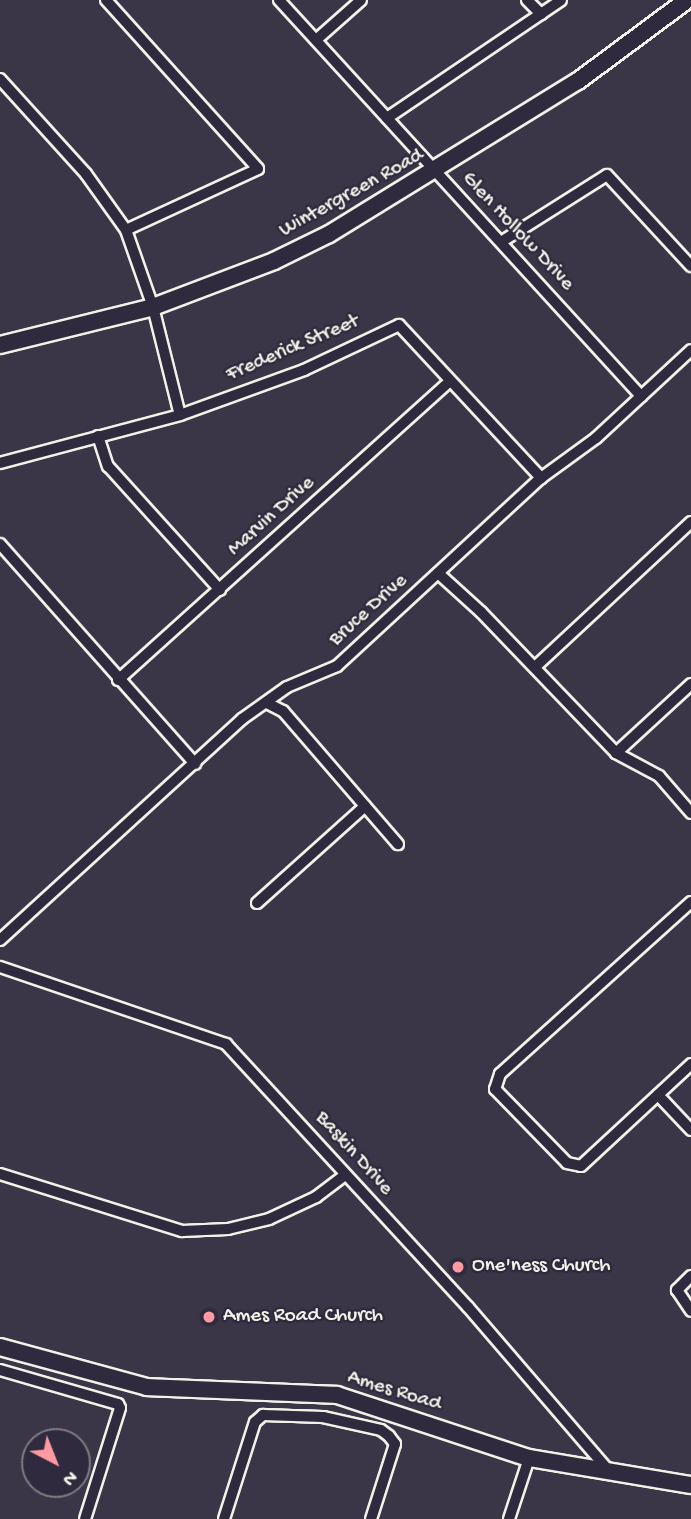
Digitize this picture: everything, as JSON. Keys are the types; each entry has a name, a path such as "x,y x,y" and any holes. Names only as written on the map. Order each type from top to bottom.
{"street":[{"path":"106,0 258,169 126,230"},
{"name":"Glen Hollow Drive","path":"279,0 641,397"},
{"path":"316,40 361,0"},
{"path":"527,0 541,14"},
{"path":"387,118 561,0"},
{"name":"Wintergreen Road","path":"0,345 153,307 274,261 330,234 435,172 578,81 687,0"},
{"path":"0,79 86,174 126,230 153,307 180,415"},
{"path":"501,242 607,175 691,266"},
{"name":"Frederick Street","path":"0,463 180,415 304,370 400,325 541,478"},
{"name":"Bruce Drive","path":"0,940 258,706 267,703 288,687 337,666 541,478 587,445 691,350"},
{"name":"Marvin Drive","path":"118,680 450,381"},
{"path":"98,436 108,466 220,590"},
{"path":"535,667 691,522"},
{"path":"0,544 195,764"},
{"path":"438,573 535,667 616,752 659,776 691,813"},
{"path":"616,752 691,684"},
{"path":"267,703 283,711 398,844"},
{"path":"257,903 365,806"},
{"path":"691,902 500,1074 495,1090 567,1163 581,1166 691,1065"},
{"name":"Baskin Drive","path":"0,967 226,1044 572,1423 608,1470"},
{"path":"658,1095 691,1130"},
{"path":"0,1174 181,1231 228,1229 269,1219 316,1197 345,1175"},
{"path":"691,1276 677,1290 691,1311"},
{"name":"Ames Road","path":"0,1347 147,1387 337,1395 529,1458 691,1485"},
{"path":"0,1370 118,1404 85,1519"},
{"path":"223,1519 255,1422 263,1415 323,1417 381,1430 395,1444 370,1519"},
{"path":"509,1519 529,1458"}],"place":[{"name":"One'ness Church","path":"458,1267"},
{"name":"Ames Road Church","path":"209,1317"}]}
